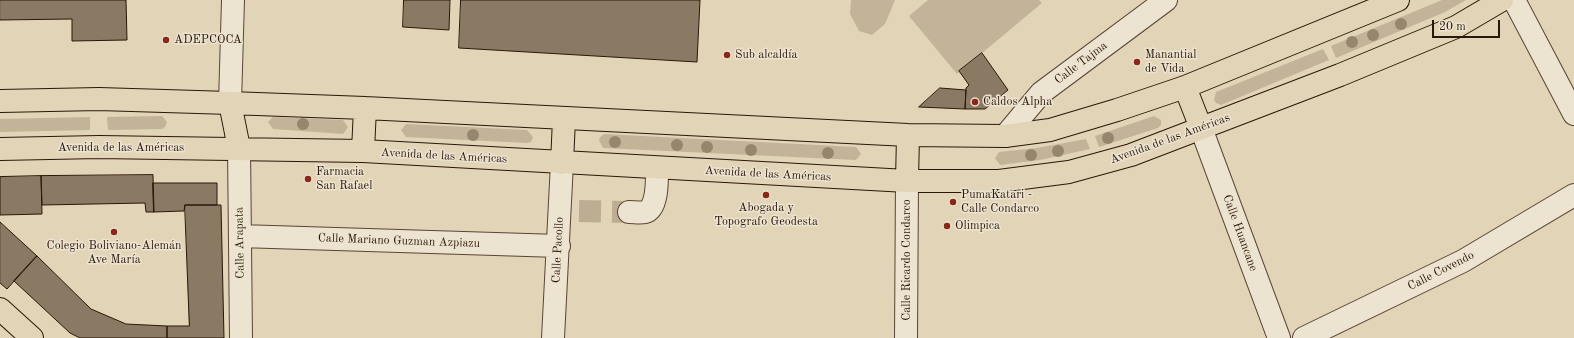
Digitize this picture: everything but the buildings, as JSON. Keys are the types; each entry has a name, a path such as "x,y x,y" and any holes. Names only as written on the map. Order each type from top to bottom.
{"main road":[{"path":"0,101 99,99 365,108 908,135 1005,136 1050,130 1186,87 1398,0"},
{"name":"Avenida de las Américas","path":"0,149 99,147 239,148 363,152 907,181 999,181 1069,172 1131,155 1340,75 1456,27 1502,0"},
{"path":"1186,87 1201,128"},
{"path":"230,104 239,148"},
{"path":"363,152 365,108"},
{"path":"562,162 564,119"},
{"path":"907,181 908,135"},
{"path":"0,309 32,338"}],"street":[{"path":"230,104 233,0"},
{"name":"Calle Tajma","path":"1005,136 1041,93 1166,0"},
{"path":"1514,0 1574,114"},
{"name":"Calle Huancane","path":"1201,128 1279,338"},
{"name":"Calle Arapata","path":"239,148 241,338"},
{"name":"Calle Pacollo","path":"553,338 559,246 570,210 562,162"},
{"path":"629,212 646,212 651,209 655,202 657,168"},
{"name":"Calle Ricardo Condarco","path":"906,338 907,181"},
{"name":"Calle Covendo","path":"1304,338 1463,261 1574,195"},
{"name":"Calle Mariano Guzman Azpiazu","path":"240,236 559,246"}],"shaded area":[{"path":"851,0 895,0 885,24 872,35 859,31 850,14"},
{"path":"928,0 1039,0 1042,3 957,74 909,16"},
{"path":"1442,0 1466,0 1445,12 1336,58 1331,46"},
{"path":"1323,49 1329,60 1221,105 1216,103 1214,100 1216,92"},
{"path":"162,116 167,122 165,127 162,129 108,130 107,117"},
{"path":"1154,116 1161,120 1161,125 1158,128 1099,147 1095,136"},
{"path":"90,117 90,130 0,132 0,119"},
{"path":"273,117 343,120 348,127 343,134 273,129 268,122"},
{"path":"406,124 527,130 533,137 531,142 527,143 406,137 401,130"},
{"path":"604,134 856,147 861,154 856,160 603,148 599,140"},
{"path":"1086,139 1090,149 1040,160 1000,165 995,158 999,152 1037,148"}],"tunnel":[{"path":"579,211 629,212"}],"place":[{"name":"ADEPCOCA","path":"166,40"},
{"name":"Sub alcaldía","path":"727,55"},
{"name":"Manantial de Vida","path":"1137,62"},
{"name":"Caldos Alpha","path":"975,102"},
{"name":"Farmacia San Rafael","path":"308,179"},
{"name":"Abogada y Topografo Geodesta","path":"766,195"},
{"name":"PumaKatari - Calle Condarco","path":"953,202"},
{"name":"Olimpica","path":"947,226"},
{"name":"Colegio Boliviano-Alemán Ave María","path":"114,232"}]}
